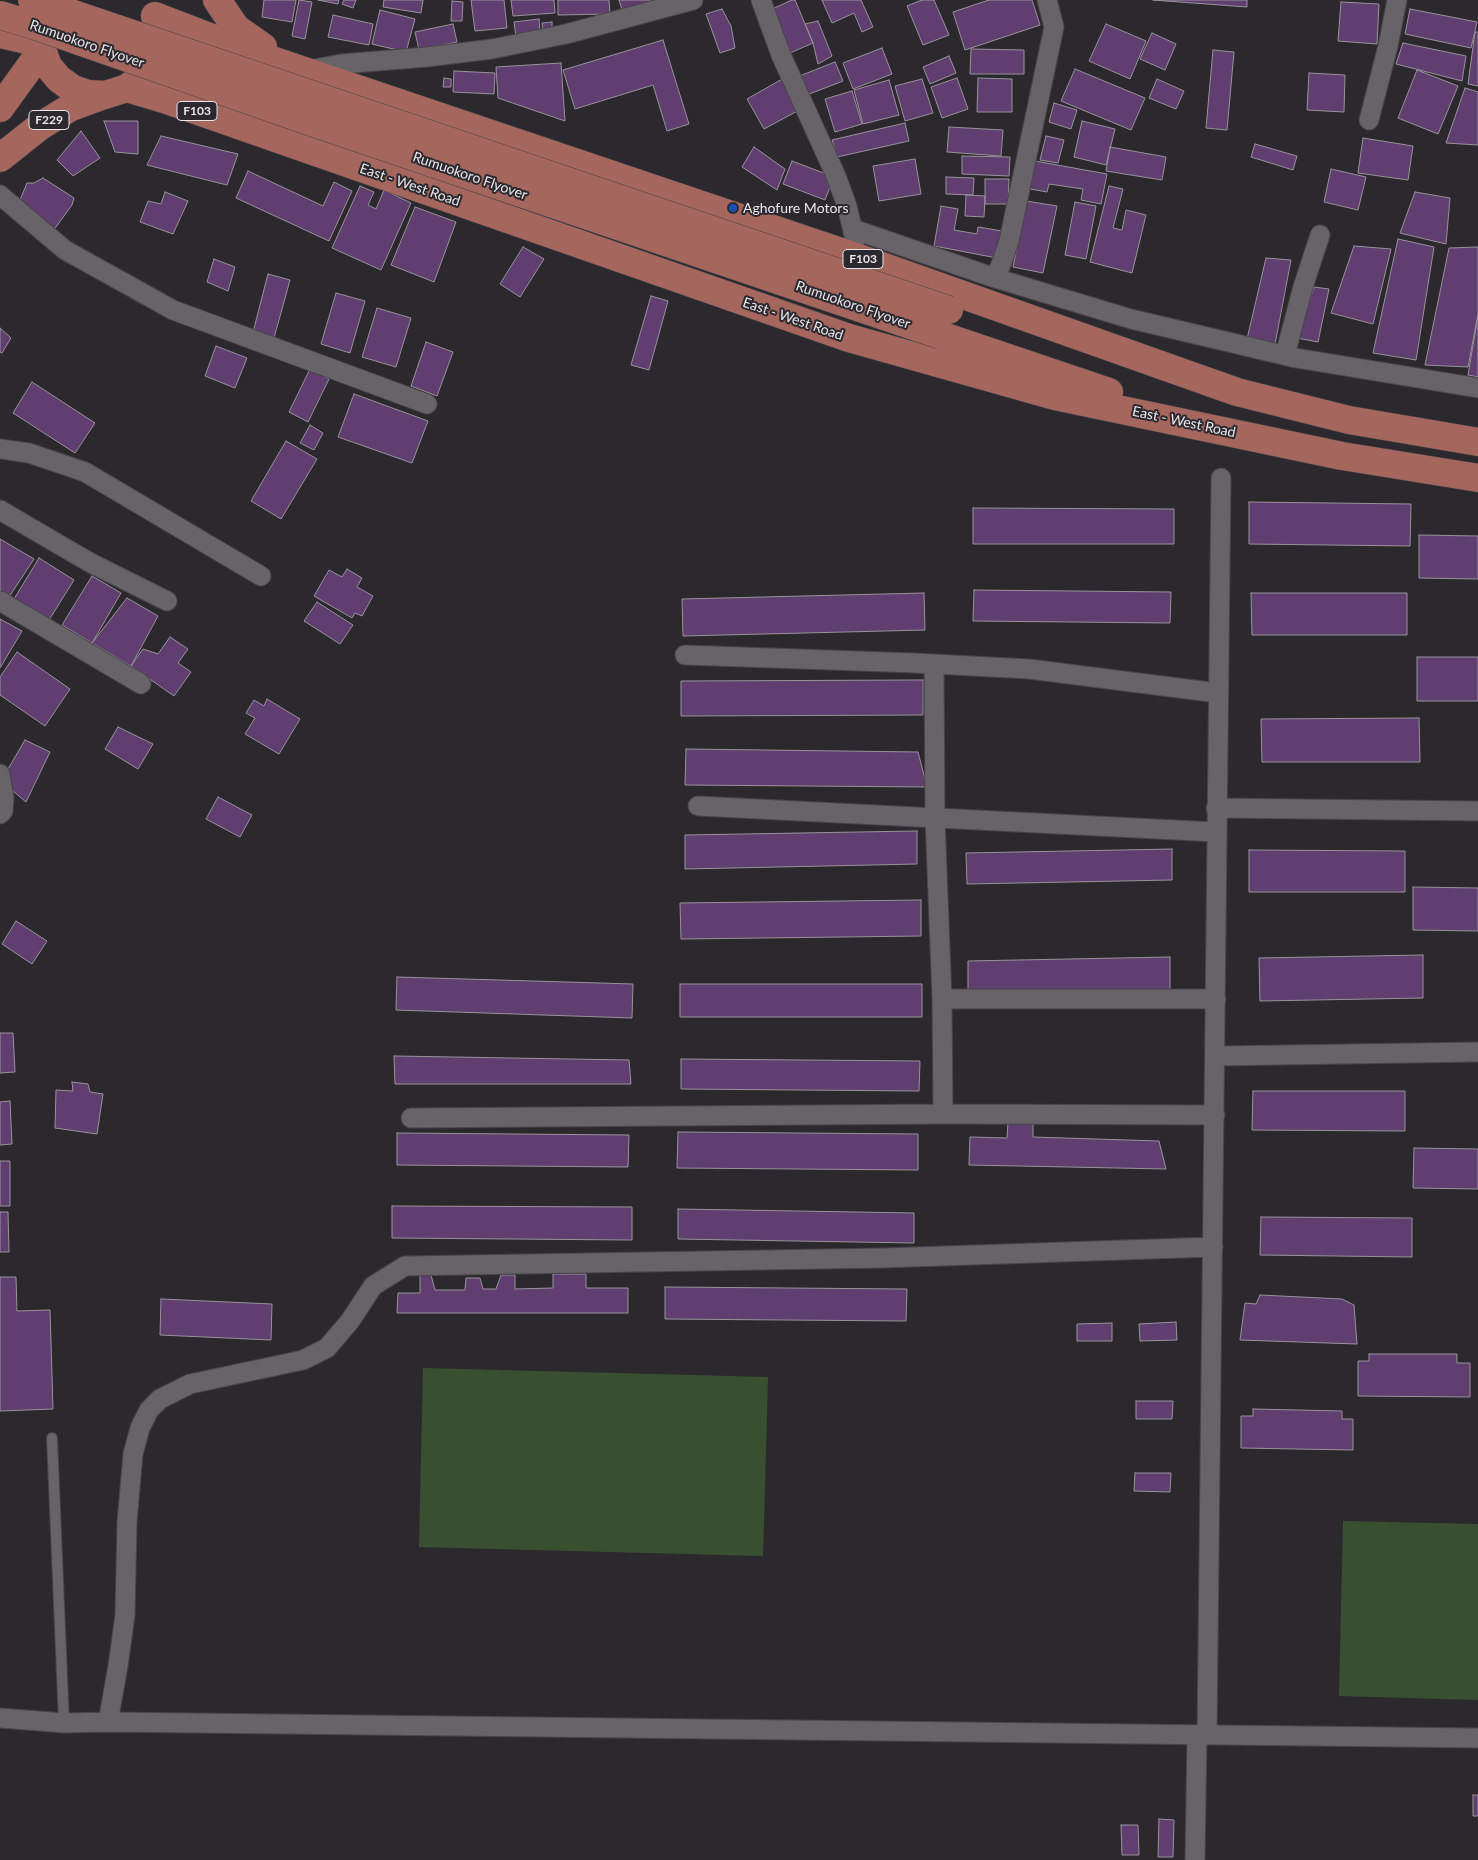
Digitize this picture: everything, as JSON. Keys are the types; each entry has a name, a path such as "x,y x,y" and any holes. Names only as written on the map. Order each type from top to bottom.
{"main road":[{"name":"Rumuokoro Flyover","path":"32,0 945,322"},
{"path":"0,108 41,47 41,26 46,10 54,0"},
{"path":"217,0 236,28 293,68"},
{"path":"116,92 144,74 155,54 158,38 148,5"},
{"name":"F103","path":"148,5 293,68 856,257 1237,392 1349,420 1478,442"},
{"name":"Rumuokoro Flyover","path":"0,16 36,26 329,128 945,322"},
{"path":"0,34 41,47"},
{"name":"East - West Road","path":"41,47 48,66 59,79 72,89 88,94 116,92 164,99 849,338 1055,396 1342,456 1478,478"},
{"name":"F229","path":"0,158 39,127 71,106 116,92"},
{"path":"945,322 1237,392"},
{"path":"945,322 1219,430"}],"street":[{"path":"293,68 308,70 341,64 418,58 492,48 566,34 667,4 693,0"},
{"path":"761,0 782,55 836,176 853,230 856,257"},
{"path":"995,278 1009,241 1054,27 1047,0"},
{"path":"1369,120 1388,46 1397,0"},
{"path":"0,195 65,250 173,310 427,404"},
{"path":"853,230 995,278 1131,319 1285,355 1478,388"},
{"path":"1285,355 1303,287 1320,235"},
{"path":"0,449 29,453 85,472 261,576"},
{"path":"1195,1860 1202,1735 1213,1247 1216,808 1221,478"},
{"path":"0,510 90,562 167,601"},
{"path":"0,601 141,684"},
{"path":"685,655 1029,669 1218,693"},
{"path":"934,664 935,818 942,999 943,1114"},
{"path":"0,774 4,798 3,811 0,814"},
{"path":"698,806 1216,832"},
{"path":"1216,808 1478,811"},
{"path":"942,999 1216,999"},
{"path":"1215,1056 1478,1052"},
{"path":"411,1118 943,1114 1215,1116"},
{"path":"108,1722 125,1615 127,1522 134,1454 140,1428 149,1410 160,1399 190,1384 303,1360 327,1348 350,1321 373,1286 405,1266 883,1258 1213,1247"},
{"path":"0,1718 64,1723 1478,1738"}],"lane":[{"path":"52,1438 64,1723"}],"green space":[{"path":"423,1368 768,1377 763,1556 419,1547"},
{"path":"1343,1521 1478,1524 1478,1700 1339,1696"}],"building":[{"path":"264,0 296,0 292,22 262,17"},
{"path":"299,0 312,2 305,39 292,36"},
{"path":"318,0 339,0 338,4"},
{"path":"344,0 356,0 353,8 342,4"},
{"path":"384,0 423,0 421,13 383,7"},
{"path":"471,0 504,0 507,28 475,31"},
{"path":"511,0 554,0 555,13 513,16"},
{"path":"558,0 609,0 610,14 558,15"},
{"path":"619,0 658,0 623,13"},
{"path":"795,0 813,43 790,53 772,9"},
{"path":"822,0 861,0 873,27 862,32 854,13 832,23"},
{"path":"922,0 934,0 949,35 923,45 907,6"},
{"path":"989,0 1032,0 1040,25 965,50 953,12"},
{"path":"1153,0 1247,0 1247,7"},
{"path":"452,1 463,2 462,21 451,21"},
{"path":"1341,2 1379,4 1377,44 1338,41"},
{"path":"722,9 731,26 735,48 720,53 706,14"},
{"path":"1410,9 1477,22 1471,48 1405,34"},
{"path":"380,10 415,19 406,52 372,44"},
{"path":"333,15 373,24 369,45 328,37"},
{"path":"539,19 540,34 516,37 514,22"},
{"path":"818,21 832,56 818,64 813,43 805,24"},
{"path":"552,22 552,31 543,31 542,23"},
{"path":"453,24 457,42 419,50 415,32"},
{"path":"1106,24 1146,41 1130,79 1089,61"},
{"path":"1475,32 1478,32 1478,86 1468,84"},
{"path":"1152,33 1176,44 1165,70 1140,59"},
{"path":"663,40 689,124 667,131 653,85 575,109 563,70"},
{"path":"1403,43 1466,56 1462,81 1396,64"},
{"path":"882,48 892,74 853,89 843,63"},
{"path":"971,49 1024,50 1024,74 970,74"},
{"path":"1213,50 1234,52 1227,130 1206,128"},
{"path":"949,56 956,73 930,84 923,67"},
{"path":"835,62 843,81 804,96 797,77"},
{"path":"561,63 565,121 498,98 496,67"},
{"path":"1075,69 1145,98 1131,130 1061,101"},
{"path":"1417,70 1458,86 1438,134 1398,118"},
{"path":"454,71 495,73 494,94 453,92"},
{"path":"1309,73 1345,75 1344,112 1307,110"},
{"path":"444,78 451,79 451,87 443,87"},
{"path":"784,78 801,109 764,129 747,99"},
{"path":"957,78 968,109 942,118 931,87"},
{"path":"978,78 1012,79 1012,112 977,112"},
{"path":"922,79 933,113 905,121 895,86"},
{"path":"1157,79 1184,91 1176,109 1149,98"},
{"path":"889,80 899,115 863,124 854,90"},
{"path":"1465,88 1478,92 1478,145 1446,143"},
{"path":"852,91 862,124 835,132 825,99"},
{"path":"1054,103 1077,110 1071,129 1049,122"},
{"path":"104,121 138,121 138,154 115,152"},
{"path":"1082,121 1115,129 1106,165 1074,157"},
{"path":"905,123 909,141 837,157 832,140"},
{"path":"949,127 1003,130 1001,156 947,152"},
{"path":"81,131 100,158 73,176 57,160"},
{"path":"161,136 238,154 227,185 147,165"},
{"path":"1046,136 1064,140 1058,163 1040,160"},
{"path":"1363,138 1413,146 1408,180 1358,173"},
{"path":"1255,144 1297,156 1293,170 1251,157"},
{"path":"754,147 785,169 777,190 742,167"},
{"path":"1110,147 1166,157 1162,180 1106,171"},
{"path":"962,156 1010,157 1009,176 962,174"},
{"path":"915,159 921,194 879,201 873,166"},
{"path":"792,161 834,177 825,200 783,184"},
{"path":"1035,161 1107,174 1101,204 1081,200 1083,189 1049,184 1047,192 1030,189"},
{"path":"1331,169 1366,177 1358,210 1324,202"},
{"path":"248,171 323,206 334,182 352,191 329,241 236,198"},
{"path":"946,177 974,178 973,195 946,194"},
{"path":"43,178 74,198 72,205 53,231 18,205 27,183 34,183"},
{"path":"985,179 1009,179 1008,204 985,204"},
{"path":"360,186 374,192 368,205 376,209 384,190 411,203 381,270 332,248"},
{"path":"1109,186 1123,189 1113,228 1122,230 1126,210 1146,215 1132,273 1090,262"},
{"path":"165,192 188,201 173,234 140,222 148,201 161,204"},
{"path":"1415,192 1450,198 1446,244 1400,233"},
{"path":"966,195 985,196 984,217 965,216"},
{"path":"1026,201 1057,206 1043,273 1013,267"},
{"path":"1075,202 1096,206 1086,259 1065,255"},
{"path":"941,206 958,209 954,230 977,234 978,227 1002,231 997,258 934,246"},
{"path":"415,207 456,222 434,282 391,265"},
{"path":"1398,239 1434,247 1416,360 1373,353"},
{"path":"1354,246 1391,249 1373,324 1331,313"},
{"path":"523,247 544,259 520,297 500,284"},
{"path":"1478,247 1478,314 1468,367 1425,365 1449,248"},
{"path":"1266,258 1291,260 1275,344 1247,339"},
{"path":"214,259 235,267 228,291 207,282"},
{"path":"268,274 290,280 274,338 253,332"},
{"path":"1314,287 1329,289 1318,342 1297,338"},
{"path":"336,293 365,301 350,353 321,344"},
{"path":"651,296 668,301 649,370 631,365"},
{"path":"377,308 411,318 396,367 362,357"},
{"path":"1478,316 1478,377 1468,375"},
{"path":"0,328 11,338 2,353 0,352"},
{"path":"426,342 453,352 437,396 411,386"},
{"path":"216,346 247,358 235,388 205,376"},
{"path":"310,369 329,379 308,422 289,412"},
{"path":"32,382 95,423 75,453 13,413"},
{"path":"354,394 428,421 412,463 338,437"},
{"path":"310,425 323,433 314,450 300,443"},
{"path":"286,441 317,459 281,519 251,501"},
{"path":"1249,502 1411,504 1410,546 1249,544"},
{"path":"973,508 1174,509 1174,544 973,544"},
{"path":"1419,535 1478,536 1478,579 1419,578"},
{"path":"0,539 34,559 9,597 0,590"},
{"path":"39,558 74,580 49,620 14,599"},
{"path":"347,569 362,578 357,587 373,596 362,616 355,613 352,618 314,596 329,570 342,577"},
{"path":"92,576 121,593 92,643 62,625"},
{"path":"974,590 1171,592 1170,623 973,621"},
{"path":"924,593 925,630 683,636 682,599"},
{"path":"1251,593 1407,593 1407,635 1252,635"},
{"path":"127,598 158,616 131,666 92,643"},
{"path":"317,602 353,625 340,644 304,621"},
{"path":"0,619 22,631 0,668"},
{"path":"170,637 188,649 178,663 191,672 174,696 131,666 143,649 158,654"},
{"path":"17,652 70,689 45,726 0,695 0,677"},
{"path":"1417,657 1478,657 1478,701 1417,701"},
{"path":"923,680 923,715 681,716 681,681"},
{"path":"267,699 300,719 279,754 245,734 255,718 246,713 254,700 264,706"},
{"path":"1419,718 1420,762 1262,762 1261,719"},
{"path":"118,727 153,744 138,769 105,749"},
{"path":"25,740 50,752 26,802 1,781"},
{"path":"686,749 918,752 927,787 685,785"},
{"path":"218,797 252,815 240,837 206,819"},
{"path":"917,831 917,864 685,869 685,835"},
{"path":"1172,849 1172,880 967,884 966,853"},
{"path":"1249,850 1405,851 1405,892 1249,892"},
{"path":"1413,887 1478,888 1478,931 1413,930"},
{"path":"921,900 921,936 681,939 680,903"},
{"path":"16,921 47,941 32,964 2,944"},
{"path":"1423,955 1423,998 1260,1001 1259,958"},
{"path":"1170,957 1170,990 968,993 968,961"},
{"path":"397,977 633,984 632,1018 396,1010"},
{"path":"680,984 922,984 922,1017 680,1017"},
{"path":"0,1033 13,1033 15,1072 0,1073"},
{"path":"394,1056 629,1060 631,1084 395,1084"},
{"path":"681,1059 920,1061 919,1091 681,1089"},
{"path":"72,1082 88,1084 90,1092 103,1094 97,1134 55,1128 56,1090 73,1091"},
{"path":"1253,1091 1405,1091 1405,1131 1252,1130"},
{"path":"10,1101 12,1144 0,1145 0,1102"},
{"path":"1008,1122 1033,1123 1033,1137 1159,1141 1166,1169 969,1165 970,1137 1007,1138"},
{"path":"678,1132 918,1134 918,1170 677,1168"},
{"path":"397,1133 629,1135 628,1167 397,1165"},
{"path":"1414,1148 1478,1149 1478,1189 1413,1188"},
{"path":"0,1161 10,1161 10,1206 0,1206"},
{"path":"392,1206 632,1207 632,1240 392,1238"},
{"path":"678,1209 914,1213 914,1243 678,1239"},
{"path":"0,1212 8,1212 9,1252 0,1252"},
{"path":"1261,1217 1412,1218 1412,1257 1260,1255"},
{"path":"553,1274 586,1274 586,1288 628,1288 628,1313 397,1313 398,1293 420,1293 420,1275 431,1275 435,1290 465,1290 466,1278 480,1278 483,1289 496,1289 501,1275 515,1275 515,1289 553,1288"},
{"path":"0,1277 16,1277 17,1311 50,1310 53,1409 0,1411"},
{"path":"665,1287 907,1289 906,1321 665,1319"},
{"path":"1260,1295 1342,1299 1354,1305 1357,1344 1240,1340 1245,1303 1256,1304"},
{"path":"161,1299 272,1304 271,1340 160,1335"},
{"path":"1176,1322 1177,1340 1140,1341 1139,1324"},
{"path":"1112,1323 1112,1341 1077,1341 1077,1324"},
{"path":"1369,1354 1457,1354 1457,1363 1470,1363 1470,1397 1358,1396 1358,1361 1369,1361"},
{"path":"1136,1401 1173,1401 1172,1419 1136,1419"},
{"path":"1253,1409 1342,1411 1342,1419 1353,1419 1353,1450 1241,1448 1241,1416 1253,1416"},
{"path":"1135,1473 1171,1473 1170,1492 1134,1491"},
{"path":"1473,1795 1478,1795 1478,1816 1473,1816"},
{"path":"1159,1819 1174,1820 1173,1857 1158,1857"},
{"path":"1121,1825 1138,1825 1139,1855 1122,1855"}],"place":[{"name":"Aghofure Motors","path":"733,208"}]}
